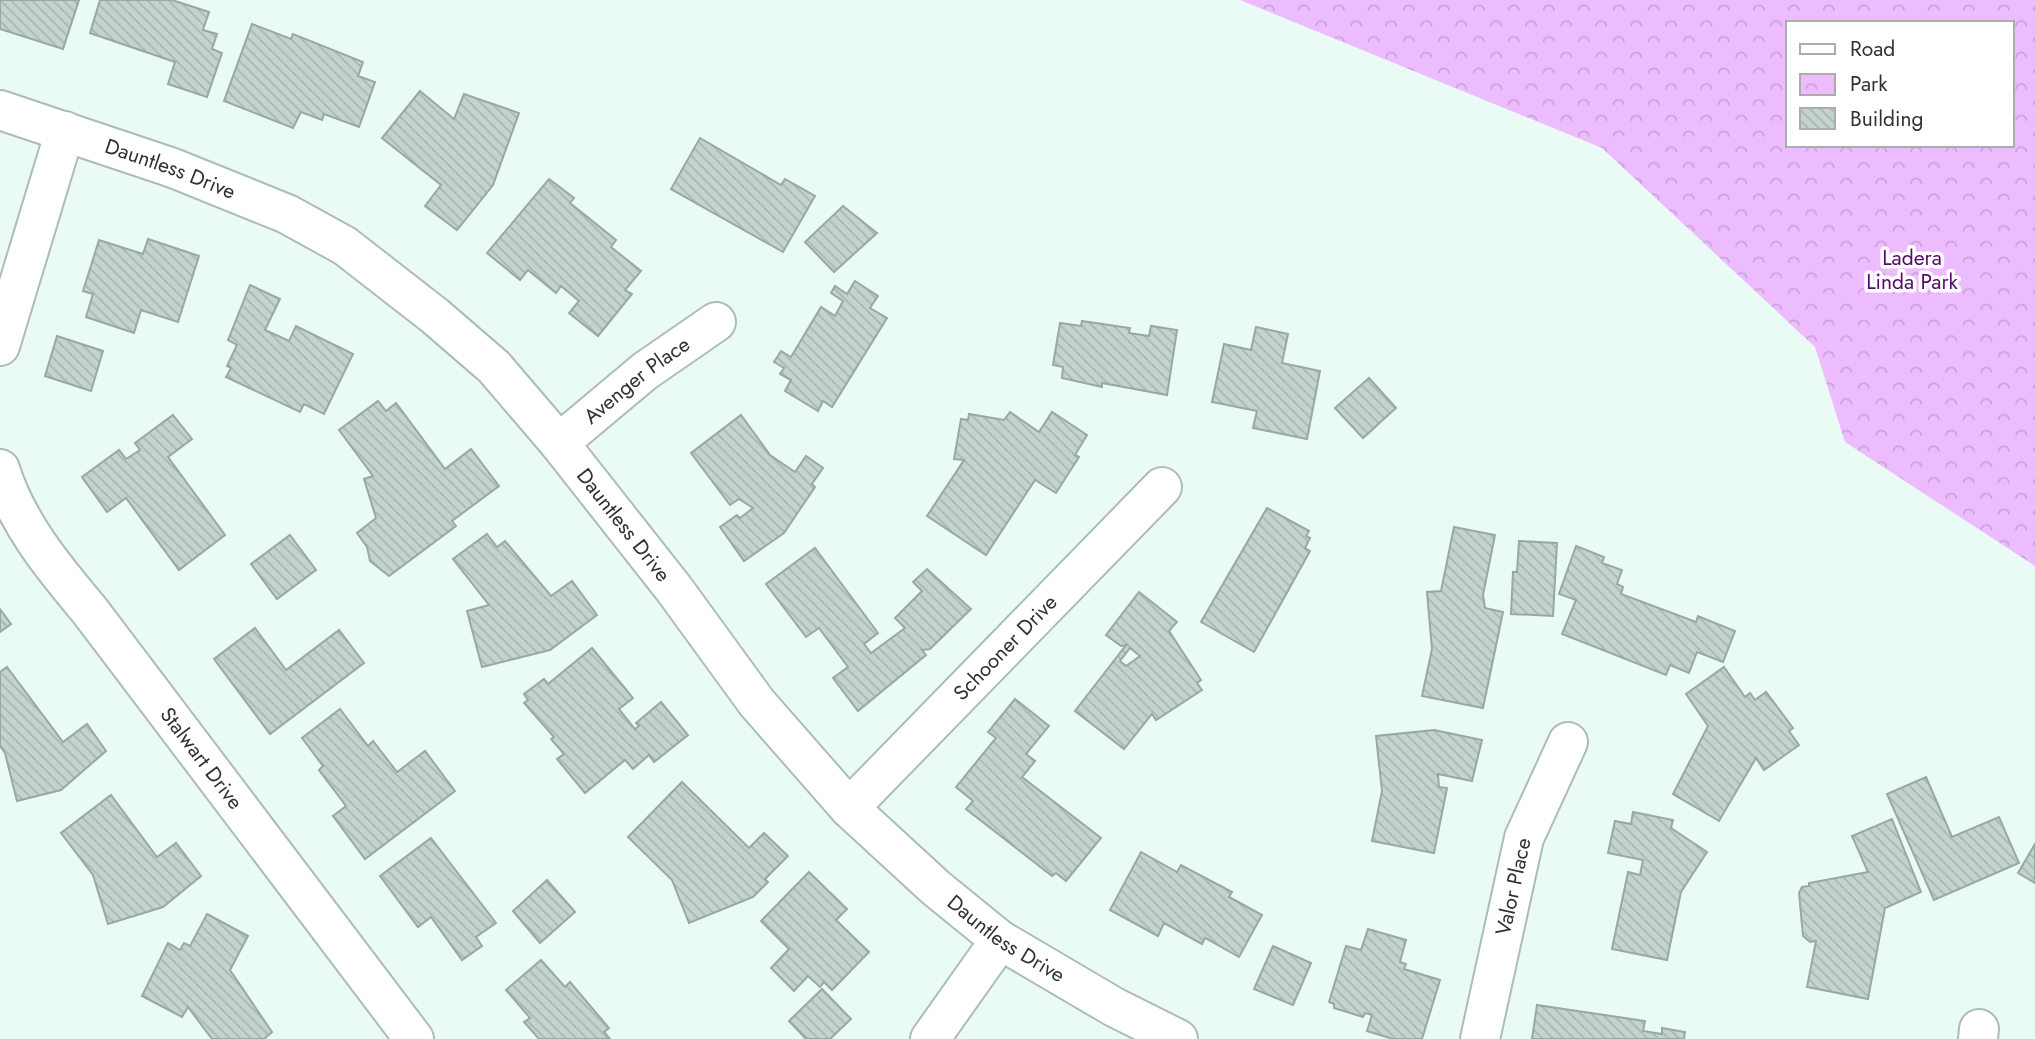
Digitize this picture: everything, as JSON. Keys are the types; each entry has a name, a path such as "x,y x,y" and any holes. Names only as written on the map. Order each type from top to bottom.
{"street":[{"name":"Dauntless Drive","path":"0,110 173,168 287,214 345,246 495,367 559,443 674,589 757,703 849,808 936,888 1000,940 1114,1007 1178,1039"},
{"path":"0,345 65,131"},
{"name":"Avenger Place","path":"559,443 645,371 716,322"},
{"name":"Stalwart Drive","path":"0,469 8,495 47,559 90,611 414,1039"},
{"name":"Schooner Drive","path":"849,808 1163,487"},
{"name":"Valor Place","path":"1480,1039 1524,838 1568,742"},
{"path":"930,1039 1000,940"}],"green space":[{"name":"Ladera Linda Park","path":"1240,0 2035,0 2035,566 1845,442 1815,347 1602,148"}],"building":[{"path":"0,0 79,0 63,49 0,29"},
{"path":"100,0 172,0 209,12 203,30 217,34 212,49 222,53 207,97 168,84 175,62 90,33"},
{"path":"252,24 291,39 293,34 363,62 358,76 375,82 359,127 324,114 322,120 301,112 293,128 224,101"},
{"path":"420,91 454,119 464,94 519,113 493,185 457,230 425,206 441,185 382,138"},
{"path":"700,138 781,185 785,179 815,196 783,252 671,189"},
{"path":"549,179 574,198 570,203 616,240 611,247 641,271 625,290 632,294 598,336 569,313 579,301 561,286 556,293 528,270 520,280 487,253"},
{"path":"843,206 877,233 834,272 805,242"},
{"path":"148,239 199,256 178,322 141,310 134,333 86,317 93,294 83,291 99,240 143,254"},
{"path":"855,281 878,296 870,308 887,318 832,407 823,401 818,411 785,391 791,380 780,374 784,368 774,362 781,351 791,357 821,307 835,316 843,301 831,293 835,286 847,294"},
{"path":"250,285 280,299 265,330 289,341 296,326 353,354 324,414 304,404 300,412 226,377 231,368 227,366 237,345 228,340"},
{"path":"1082,321 1130,328 1129,333 1149,336 1151,326 1177,330 1167,395 1102,383 1102,387 1062,378 1063,367 1053,365 1060,323 1081,326"},
{"path":"1256,327 1288,334 1282,363 1320,371 1307,439 1253,428 1257,411 1212,402 1224,344 1251,350"},
{"path":"57,336 103,351 91,391 45,376"},
{"path":"1369,378 1396,408 1363,438 1335,408"},
{"path":"378,401 386,411 396,403 445,469 471,449 499,486 452,521 456,526 389,576 370,561 367,547 357,533 376,518 364,479 373,476 339,430"},
{"path":"1010,412 1039,432 1052,412 1087,435 1075,455 1079,457 1056,493 1035,480 986,555 927,516 964,460 954,459 961,419 968,420 969,414 1004,420"},
{"path":"173,415 192,439 168,457 225,535 179,570 126,498 107,512 82,477 119,450 126,459 140,450 135,443"},
{"path":"741,415 770,455 795,472 806,456 823,468 812,484 815,487 784,533 744,561 720,527 737,515 740,518 753,508 739,499 730,505 691,453"},
{"path":"1267,508 1309,531 1306,536 1310,538 1305,548 1310,551 1254,652 1201,622"},
{"path":"1454,527 1495,535 1483,595 1485,608 1503,612 1483,708 1422,696 1432,649 1427,592 1441,591"},
{"path":"487,534 497,547 505,541 551,596 572,581 597,615 550,650 482,667 467,611 489,605 453,559"},
{"path":"290,535 316,570 277,599 251,564"},
{"path":"1519,541 1557,543 1553,616 1511,614 1513,572 1517,572"},
{"path":"1576,546 1604,557 1602,563 1622,570 1617,584 1623,587 1621,594 1696,622 1698,616 1735,631 1723,662 1697,652 1689,673 1670,665 1666,675 1562,634 1576,600 1559,594"},
{"path":"815,548 878,633 864,644 871,653 905,628 895,618 922,591 913,582 927,569 971,609 930,649 922,650 926,655 858,711 833,678 848,667 819,628 806,637 766,584"},
{"path":"1139,592 1177,622 1169,631 1201,680 1197,683 1202,690 1156,720 1152,714 1124,749 1075,711 1126,645 1121,646 1106,635","holes":["1130,648 1140,656 1126,666 1120,661"]},
{"path":"0,609 11,624 0,632"},
{"path":"255,628 286,670 339,630 364,663 270,734 214,659"},
{"path":"592,648 633,698 619,709 635,729 639,726 636,723 661,702 688,735 654,762 649,755 633,769 625,760 585,793 557,759 564,754 551,739 554,737 524,703 528,700 524,694 544,679 548,684"},
{"path":"7,667 63,742 87,724 106,751 61,790 17,801 5,753 0,746 0,672"},
{"path":"1724,667 1745,697 1750,693 1755,700 1766,692 1793,728 1789,731 1799,745 1764,770 1756,758 1719,821 1673,794 1708,726 1686,694"},
{"path":"1015,699 1049,726 1026,754 1035,761 1022,777 1101,838 1066,881 1056,873 1052,876 966,809 973,801 956,787 996,738 988,732"},
{"path":"340,709 368,746 373,741 397,772 425,751 455,791 365,859 333,816 346,806 319,770 323,766 302,738"},
{"path":"1434,730 1482,740 1472,781 1438,774 1439,787 1447,788 1434,853 1372,841 1382,791 1376,736"},
{"path":"1926,777 1952,837 1999,817 2019,863 1934,900 1887,794"},
{"path":"682,782 749,848 764,833 788,856 765,879 768,882 753,897 689,923 672,880 628,837"},
{"path":"111,795 157,857 176,843 201,876 163,907 108,924 93,875 61,833"},
{"path":"1633,812 1673,820 1671,828 1707,852 1681,892 1667,960 1612,949 1628,872 1640,875 1643,860 1608,853 1615,821 1631,824"},
{"path":"1892,819 1921,892 1885,908 1868,999 1807,987 1816,941 1810,942 1803,936 1799,893 1802,887 1809,886 1809,883 1868,872 1852,836"},
{"path":"431,838 496,923 476,937 482,946 462,960 431,917 418,927 380,876"},
{"path":"2035,844 2035,883 2018,873"},
{"path":"1141,852 1177,872 1181,865 1232,892 1229,897 1262,915 1239,957 1205,938 1202,944 1164,923 1158,936 1110,910"},
{"path":"809,872 847,909 836,920 869,952 832,990 824,982 820,987 808,976 794,991 771,968 789,949 761,921"},
{"path":"547,880 575,912 540,943 513,911"},
{"path":"207,914 248,936 230,970 272,1032 264,1039 212,1039 188,1007 182,1017 142,996 168,943 180,950 184,943 190,946"},
{"path":"1368,929 1406,940 1400,962 1406,964 1404,969 1440,980 1422,1039 1393,1039 1367,1031 1372,1015 1365,1013 1363,1017 1334,1008 1334,1004 1329,1002 1346,946 1361,950"},
{"path":"1273,946 1311,963 1293,1005 1254,989"},
{"path":"541,960 565,987 570,982 609,1028 604,1032 610,1039 539,1039 524,1022 530,1018 506,990"},
{"path":"822,989 851,1019 830,1039 806,1039 789,1021"},
{"path":"1537,1005 1645,1021 1643,1031 1662,1034 1662,1028 1685,1032 1684,1039 1532,1039"}]}
